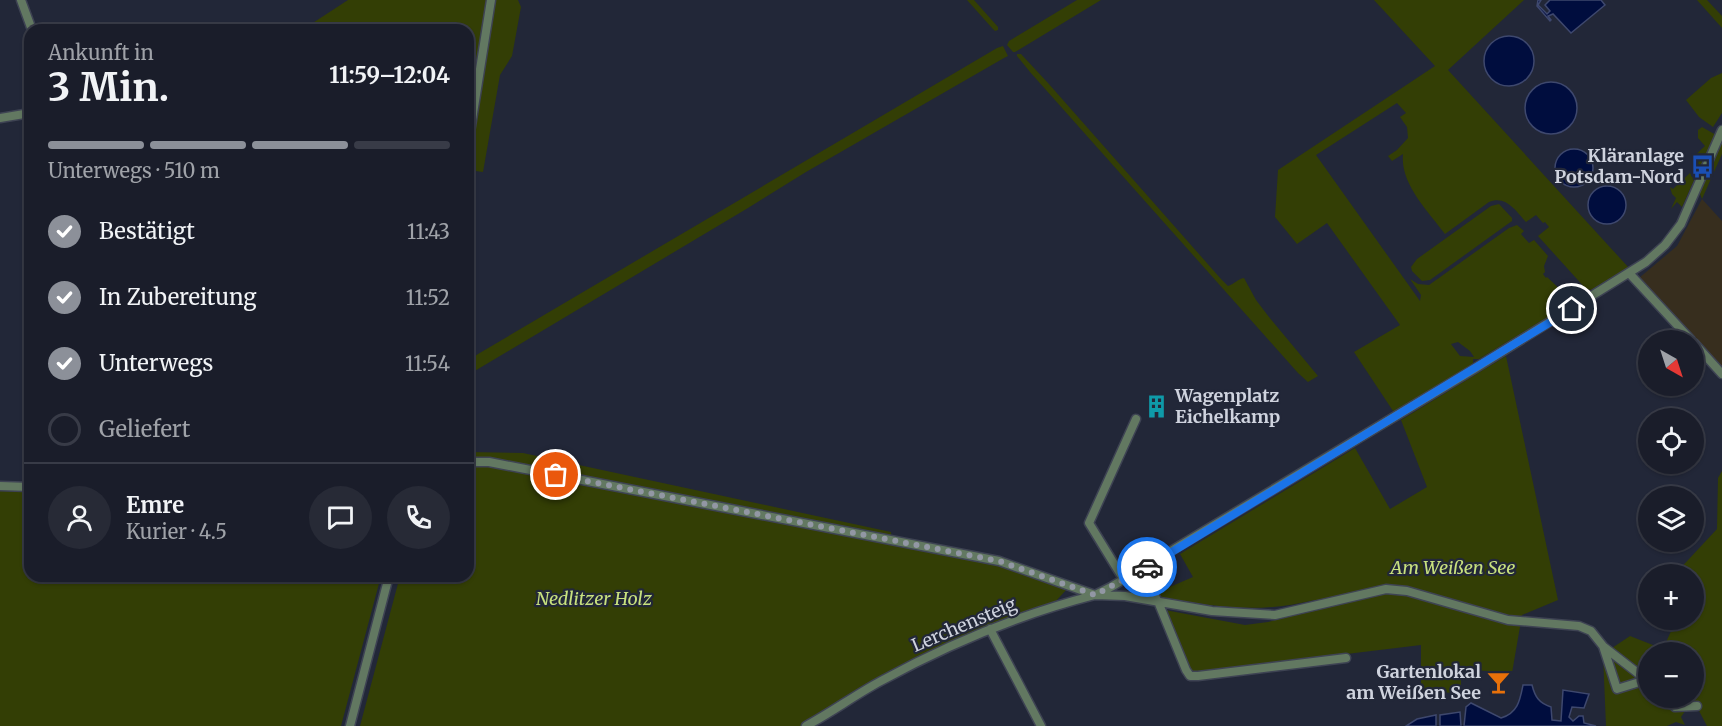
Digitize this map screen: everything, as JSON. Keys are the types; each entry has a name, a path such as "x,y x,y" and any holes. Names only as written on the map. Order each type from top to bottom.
{"street":[{"path":"21,0 30,24"},
{"path":"474,107 491,0"},
{"path":"0,118 24,114"},
{"name":"Lerchensteig","path":"806,726 879,681 936,652 990,629 1095,595 1124,580 1629,273 1660,250 1681,224 1722,130"},
{"path":"1629,273 1681,330"},
{"path":"1704,355 1722,374"},
{"path":"1124,580 1089,523 1136,419"},
{"path":"474,462 489,462 999,561 1095,595 1125,596 1159,604 1231,614 1275,615 1296,612 1386,589 1424,595 1508,620 1579,626 1591,631 1603,646 1638,674"},
{"path":"0,486 24,487"},
{"path":"1142,570 1190,675 1198,676 1346,658"},
{"path":"350,726 387,582"},
{"path":"990,629 1041,726"},
{"path":"1603,646 1617,688 1638,683"}],"shaded area":[{"path":"1538,0 1541,0 1538,5 1547,14 1550,11 1545,5 1550,0 1601,0 1605,5 1571,33 1553,14 1548,16 1550,21 1537,6"},
{"path":"1504,36 1514,36 1527,43 1534,56 1534,66 1527,79 1514,86 1504,86 1495,82 1488,75 1484,66 1484,56 1488,47 1495,40"},
{"path":"1551,82 1565,86 1573,94 1577,108 1573,122 1565,130 1551,134 1537,130 1529,122 1525,108 1529,94 1537,86"},
{"path":"1574,149 1588,154 1593,168 1588,182 1574,187 1560,182 1555,168 1560,154"},
{"path":"1607,186 1621,191 1626,205 1621,219 1607,224 1593,219 1588,205 1593,191"},
{"path":"1702,199 1722,221 1722,367 1704,348 1704,330 1687,330 1639,278 1677,246"},
{"path":"1523,685 1532,685 1538,699 1551,707 1552,720 1561,721 1563,690 1589,694 1584,708 1572,707 1569,717 1573,721 1583,716 1584,723 1596,726 1464,726 1466,707 1471,703 1501,718 1507,716 1515,709"},
{"path":"1460,712 1461,726 1440,726 1440,715"},
{"path":"1436,715 1436,726 1406,726 1417,719"}],"green space":[{"path":"348,0 518,0 521,7 512,56 500,75 483,172 474,171 474,24 311,24"},
{"path":"967,0 974,0 998,27 998,30 995,31"},
{"path":"1077,0 1101,0 1015,52 1007,45 1009,41"},
{"path":"1374,0 1524,0 1448,70 1629,268 1591,290 1586,289 1538,236 1549,227 1545,222 1543,223 1536,215 1526,222 1510,205 1501,201 1489,202 1445,234 1410,186 1403,165 1403,154 1392,161 1388,156 1408,138 1407,127 1400,117 1406,113 1397,103 1316,155 1420,301 1421,295 1410,279 1418,284 1429,285 1509,228 1517,225 1524,231 1521,234 1529,243 1534,240 1548,256 1543,274 1546,278 1567,296 1577,289 1581,297 1479,359 1473,359 1473,363 1462,372 1395,414 1354,352 1400,325 1327,223 1297,244 1275,217 1278,170 1435,66","holes":["1458,342 1474,357 1460,356 1451,344"]},
{"path":"1697,0 1707,0 1722,16 1722,28"},
{"path":"1003,46 1008,56 806,172 474,371 474,357 478,354"},
{"path":"1017,54 1021,54 1048,83 1228,286 1244,278 1256,300 1318,376 1308,382 1298,373 1030,72"},
{"path":"1722,73 1722,113 1713,127 1699,117 1686,100 1711,78"},
{"path":"1702,127 1716,135 1699,170 1691,159 1705,146 1698,138 1698,130"},
{"path":"1722,137 1722,154 1702,199 1699,191"},
{"path":"1690,173 1694,180 1682,207 1677,202 1671,209 1676,198 1670,187 1673,189"},
{"path":"1499,204 1512,218 1512,221 1430,280 1422,281 1412,271 1411,267 1417,259 1491,206"},
{"name":"Am Weißen See","path":"1506,356 1558,600 1522,615 1512,673 1461,669 1461,692 1421,694 1421,645 1190,673 1165,610 1245,625 1268,622 1318,609 1315,600 1274,607 1237,608 1160,597 1158,592 1193,577 1180,554 1355,448 1390,509 1427,487 1401,420"},
{"name":"Nedlitzer Holz","path":"474,452 523,453 891,532 892,542 987,561 1067,589 1056,601 959,638 893,669 801,726 360,726 398,582 474,582"},
{"path":"1722,471 1722,726 1707,726 1698,708 1704,708 1704,642 1666,642 1672,630 1704,630 1704,564 1684,564 1696,552 1704,552 1704,543 1717,529 1718,478"},
{"path":"0,491 24,492 24,582 379,582 341,726 0,726"},
{"path":"1630,636 1645,642 1638,642 1638,708 1687,708 1681,717 1685,725 1676,722 1667,726 1606,726 1603,654"}],"way so far":[{"path":"556,475 999,561 1095,595 1147,567"}],"place":[{"name":"Kläranlage Potsdam-Nord","path":"1702,166"},
{"name":"Wagenplatz Eichelkamp","path":"1157,406"},
{"name":"Gartenlokal am Weißen See","path":"1499,682"}],"route":[{"path":"1147,567 1572,309"}]}
